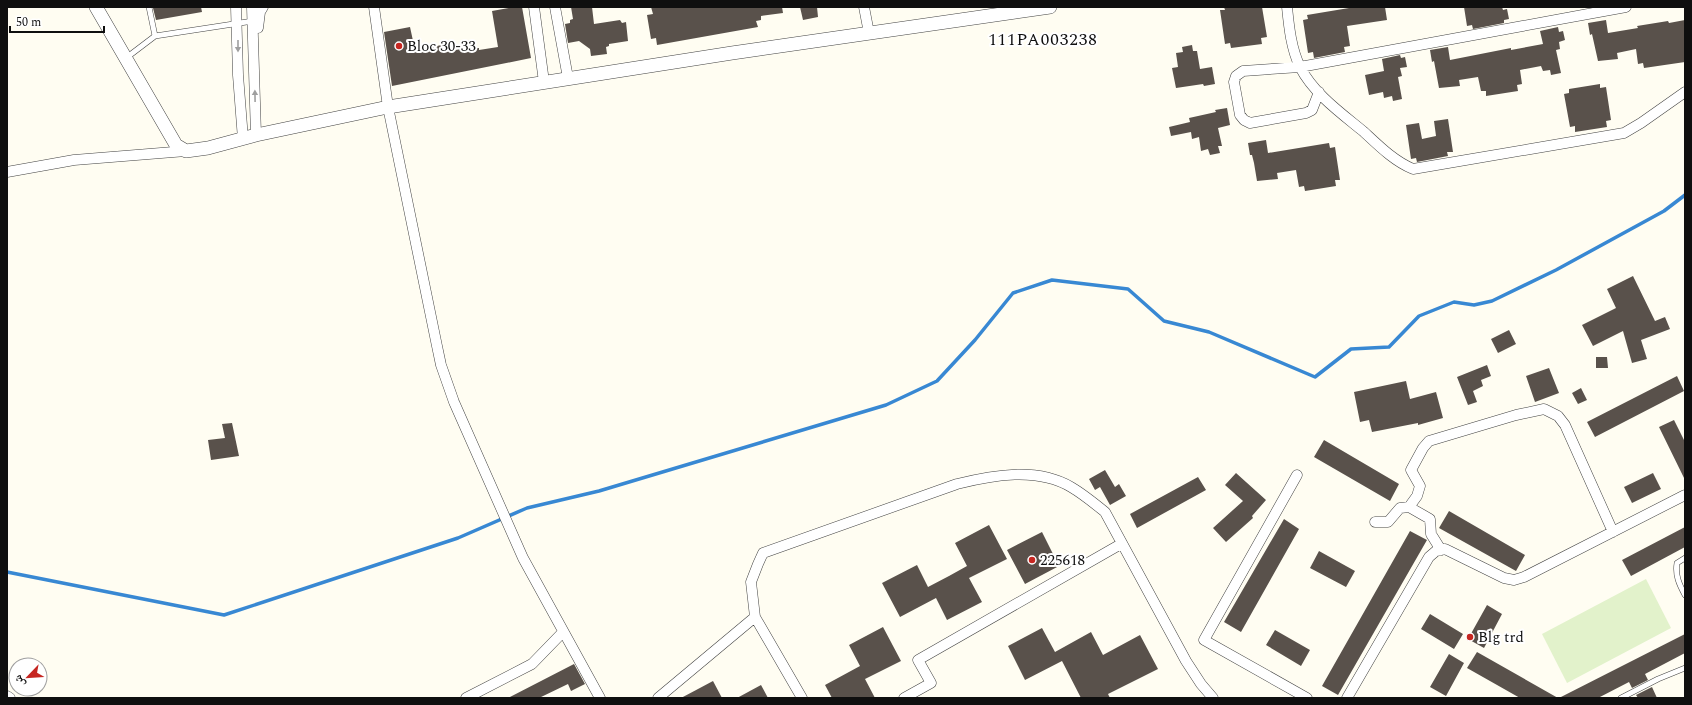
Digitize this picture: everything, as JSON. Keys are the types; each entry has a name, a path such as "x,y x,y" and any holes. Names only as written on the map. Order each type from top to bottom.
{"street":[{"path":"96,7 176,145 186,152"},
{"path":"236,7 238,22 238,75 242,139"},
{"path":"252,7 256,135"},
{"path":"254,55 260,12 263,7"},
{"path":"374,7 388,107 442,365 454,402 523,558 600,698"},
{"path":"534,7 544,82"},
{"path":"554,7 568,78"},
{"path":"864,7 869,33"},
{"path":"7,172 74,160 186,152 208,148 256,135 388,107 568,78 1050,7"},
{"path":"1287,7 1295,55 1300,67 1312,85 1396,160 1413,169 1624,133 1685,92"},
{"path":"1319,92 1312,110 1306,113 1250,123 1244,120 1240,115 1234,82 1236,76 1242,72 1300,67 1626,7"},
{"path":"1409,507 1417,496 1420,486 1411,470 1416,459 1429,441 1544,408 1558,416 1565,425 1613,532"},
{"path":"802,698 755,617 751,582 758,564 764,554 957,484 983,477 1019,474 1044,477 1069,486 1090,499 1105,512 1121,544 1186,661 1201,684 1213,698"},
{"path":"1297,475 1204,640 1307,698"},
{"path":"1347,698 1429,557 1436,551 1445,549 1504,578 1514,580 1524,577 1685,495"},
{"path":"1375,522 1388,522 1400,508 1409,507 1430,519 1431,534 1441,550"},
{"path":"904,698 931,683 918,660 1121,544"},
{"path":"658,698 755,617"},
{"path":"466,698 532,664 563,632"}],"lane":[{"path":"149,7 155,36"},
{"path":"126,58 155,36 238,22 253,21"},
{"path":"1685,558 1677,563 1675,571 1685,595"},
{"path":"1621,698 1658,679 1685,668"}],"green space":[{"path":"1646,579 1671,628 1567,683 1542,634"}],"building":[{"path":"201,7 202,12 156,20 153,8"},
{"name":"Bloc 30-33","path":"522,7 531,58 392,86 384,32 410,27 415,50 442,45 444,52 466,48 465,41 474,40 476,48 479,48 479,50 498,47 492,11"},
{"path":"571,7 592,7 594,24 620,20 622,23 626,22 628,41 609,44 609,46 606,47 607,54 591,56 590,49 579,41 568,43 565,24 570,23 570,20 573,19"},
{"path":"651,7 782,7 783,13 761,16 761,20 756,21 758,27 657,45 656,38 651,39 647,15 653,14"},
{"path":"800,7 817,7 818,17 803,20"},
{"path":"1224,7 1262,7 1267,37 1261,38 1262,44 1231,48 1230,43 1225,44 1220,10 1225,10"},
{"path":"1355,7 1385,7 1387,20 1347,26 1350,46 1344,47 1345,52 1314,58 1313,52 1308,53 1303,20 1308,19 1307,15"},
{"path":"1464,7 1502,7 1503,10 1507,9 1509,19 1504,20 1504,23 1473,29 1472,25 1467,26"},
{"path":"1606,20 1608,33 1638,28 1637,26 1685,20 1685,62 1644,68 1643,63 1638,64 1636,49 1617,53 1618,59 1598,61 1588,23"},
{"path":"1558,27 1559,32 1563,31 1565,40 1559,42 1560,49 1556,50 1561,73 1551,75 1550,70 1543,71 1541,66 1520,70 1522,84 1517,85 1518,91 1486,96 1486,91 1481,91 1478,77 1459,80 1460,86 1439,88 1434,61 1432,62 1430,50 1448,47 1450,60 1511,48 1511,50 1543,44 1540,31"},
{"path":"1192,45 1193,51 1197,51 1200,69 1212,67 1215,84 1204,86 1203,84 1176,88 1172,68 1178,67 1176,53 1183,52 1182,47"},
{"path":"1400,55 1401,58 1405,57 1407,67 1400,68 1402,76 1398,77 1402,99 1393,101 1392,96 1384,98 1383,92 1369,95 1365,75 1384,71 1382,59"},
{"path":"1600,84 1600,88 1606,87 1611,120 1606,121 1607,127 1575,132 1575,126 1570,127 1564,94 1569,93 1569,89"},
{"path":"1227,108 1230,125 1218,128 1222,146 1218,146 1220,153 1210,155 1208,149 1201,151 1199,137 1192,139 1191,132 1171,136 1169,127 1190,122 1189,118"},
{"path":"1448,119 1453,152 1447,152 1448,156 1417,162 1416,158 1411,159 1406,125 1419,123 1422,139 1436,136 1434,121"},
{"path":"1266,140 1268,153 1329,143 1330,148 1335,147 1340,180 1335,180 1336,186 1305,191 1304,186 1299,187 1296,170 1277,173 1278,179 1257,181 1254,163 1252,155 1250,155 1248,143"},
{"path":"1633,276 1655,321 1665,317 1670,329 1641,340 1647,359 1632,363 1623,331 1593,346 1582,325 1616,308 1607,289"},
{"path":"1509,330 1516,344 1498,353 1491,339"},
{"path":"1596,357 1607,357 1608,368 1596,368"},
{"path":"1487,365 1491,376 1481,380 1483,386 1473,391 1477,402 1468,405 1457,377"},
{"path":"1549,368 1559,393 1535,402 1526,376"},
{"path":"1677,376 1684,391 1595,437 1587,422"},
{"path":"1406,381 1410,399 1436,392 1443,418 1418,425 1418,423 1372,432 1369,420 1360,422 1354,392"},
{"path":"1581,388 1587,400 1578,404 1572,393"},
{"path":"1674,420 1685,442 1685,480 1659,427"},
{"path":"232,423 239,456 211,460 208,440 225,438 222,424"},
{"path":"1324,440 1399,484 1390,501 1314,457"},
{"path":"1105,470 1115,487 1119,484 1126,496 1110,505 1100,487 1095,490 1089,479"},
{"path":"1236,473 1266,500 1252,516 1253,518 1226,542 1213,528 1243,501 1225,485"},
{"path":"1653,473 1661,489 1632,503 1624,487"},
{"path":"1198,477 1206,490 1137,528 1130,514"},
{"path":"1449,511 1525,555 1516,571 1439,528"},
{"path":"1284,519 1299,529 1241,632 1224,622"},
{"path":"989,525 1007,559 969,578 982,602 947,620 936,598 900,617 882,583 917,565 928,587 949,576 967,566 955,543"},
{"path":"1685,527 1685,547 1631,576 1622,560"},
{"path":"1410,531 1427,540 1338,695 1322,686"},
{"path":"1042,532 1059,566 1025,584 1007,550"},
{"path":"1319,551 1355,571 1346,587 1310,568"},
{"path":"1487,605 1502,614 1484,648 1468,639"},
{"path":"1430,614 1463,634 1454,649 1421,629"},
{"path":"883,627 901,661 865,679 875,698 832,698 825,685 860,666 849,645"},
{"path":"1042,628 1055,652 1091,632 1103,655 1140,635 1158,669 1108,694 1110,698 1081,698 1062,661 1025,680 1008,646"},
{"path":"1275,630 1310,650 1301,666 1266,645"},
{"path":"1685,634 1685,653 1645,674 1648,680 1632,688 1629,682 1598,698 1559,698"},
{"path":"1477,652 1558,698 1520,698 1467,668"},
{"path":"1449,654 1464,663 1446,696 1430,687"},
{"path":"574,664 585,684 571,691 568,684 539,698 508,698"},
{"path":"713,681 722,698 681,698 698,689"},
{"path":"761,685 768,698 737,698"},
{"path":"1652,687 1657,698 1638,698 1636,695"}],"waterway":[{"path":"7,572 224,615 458,538 527,508 599,491 886,405 937,381 975,340 1013,293 1052,280 1128,289 1164,321 1209,332 1315,377 1351,349 1389,347 1419,316 1454,302 1474,305 1492,301 1556,270 1664,211 1685,195"}],"place":[{"name":"Bloc 30-33","path":"399,46"},
{"name":"225618","path":"1032,560"},
{"name":"Blg trd","path":"1470,637"}],"district":[{"name":"111PA003238","path":"1043,40"}]}
